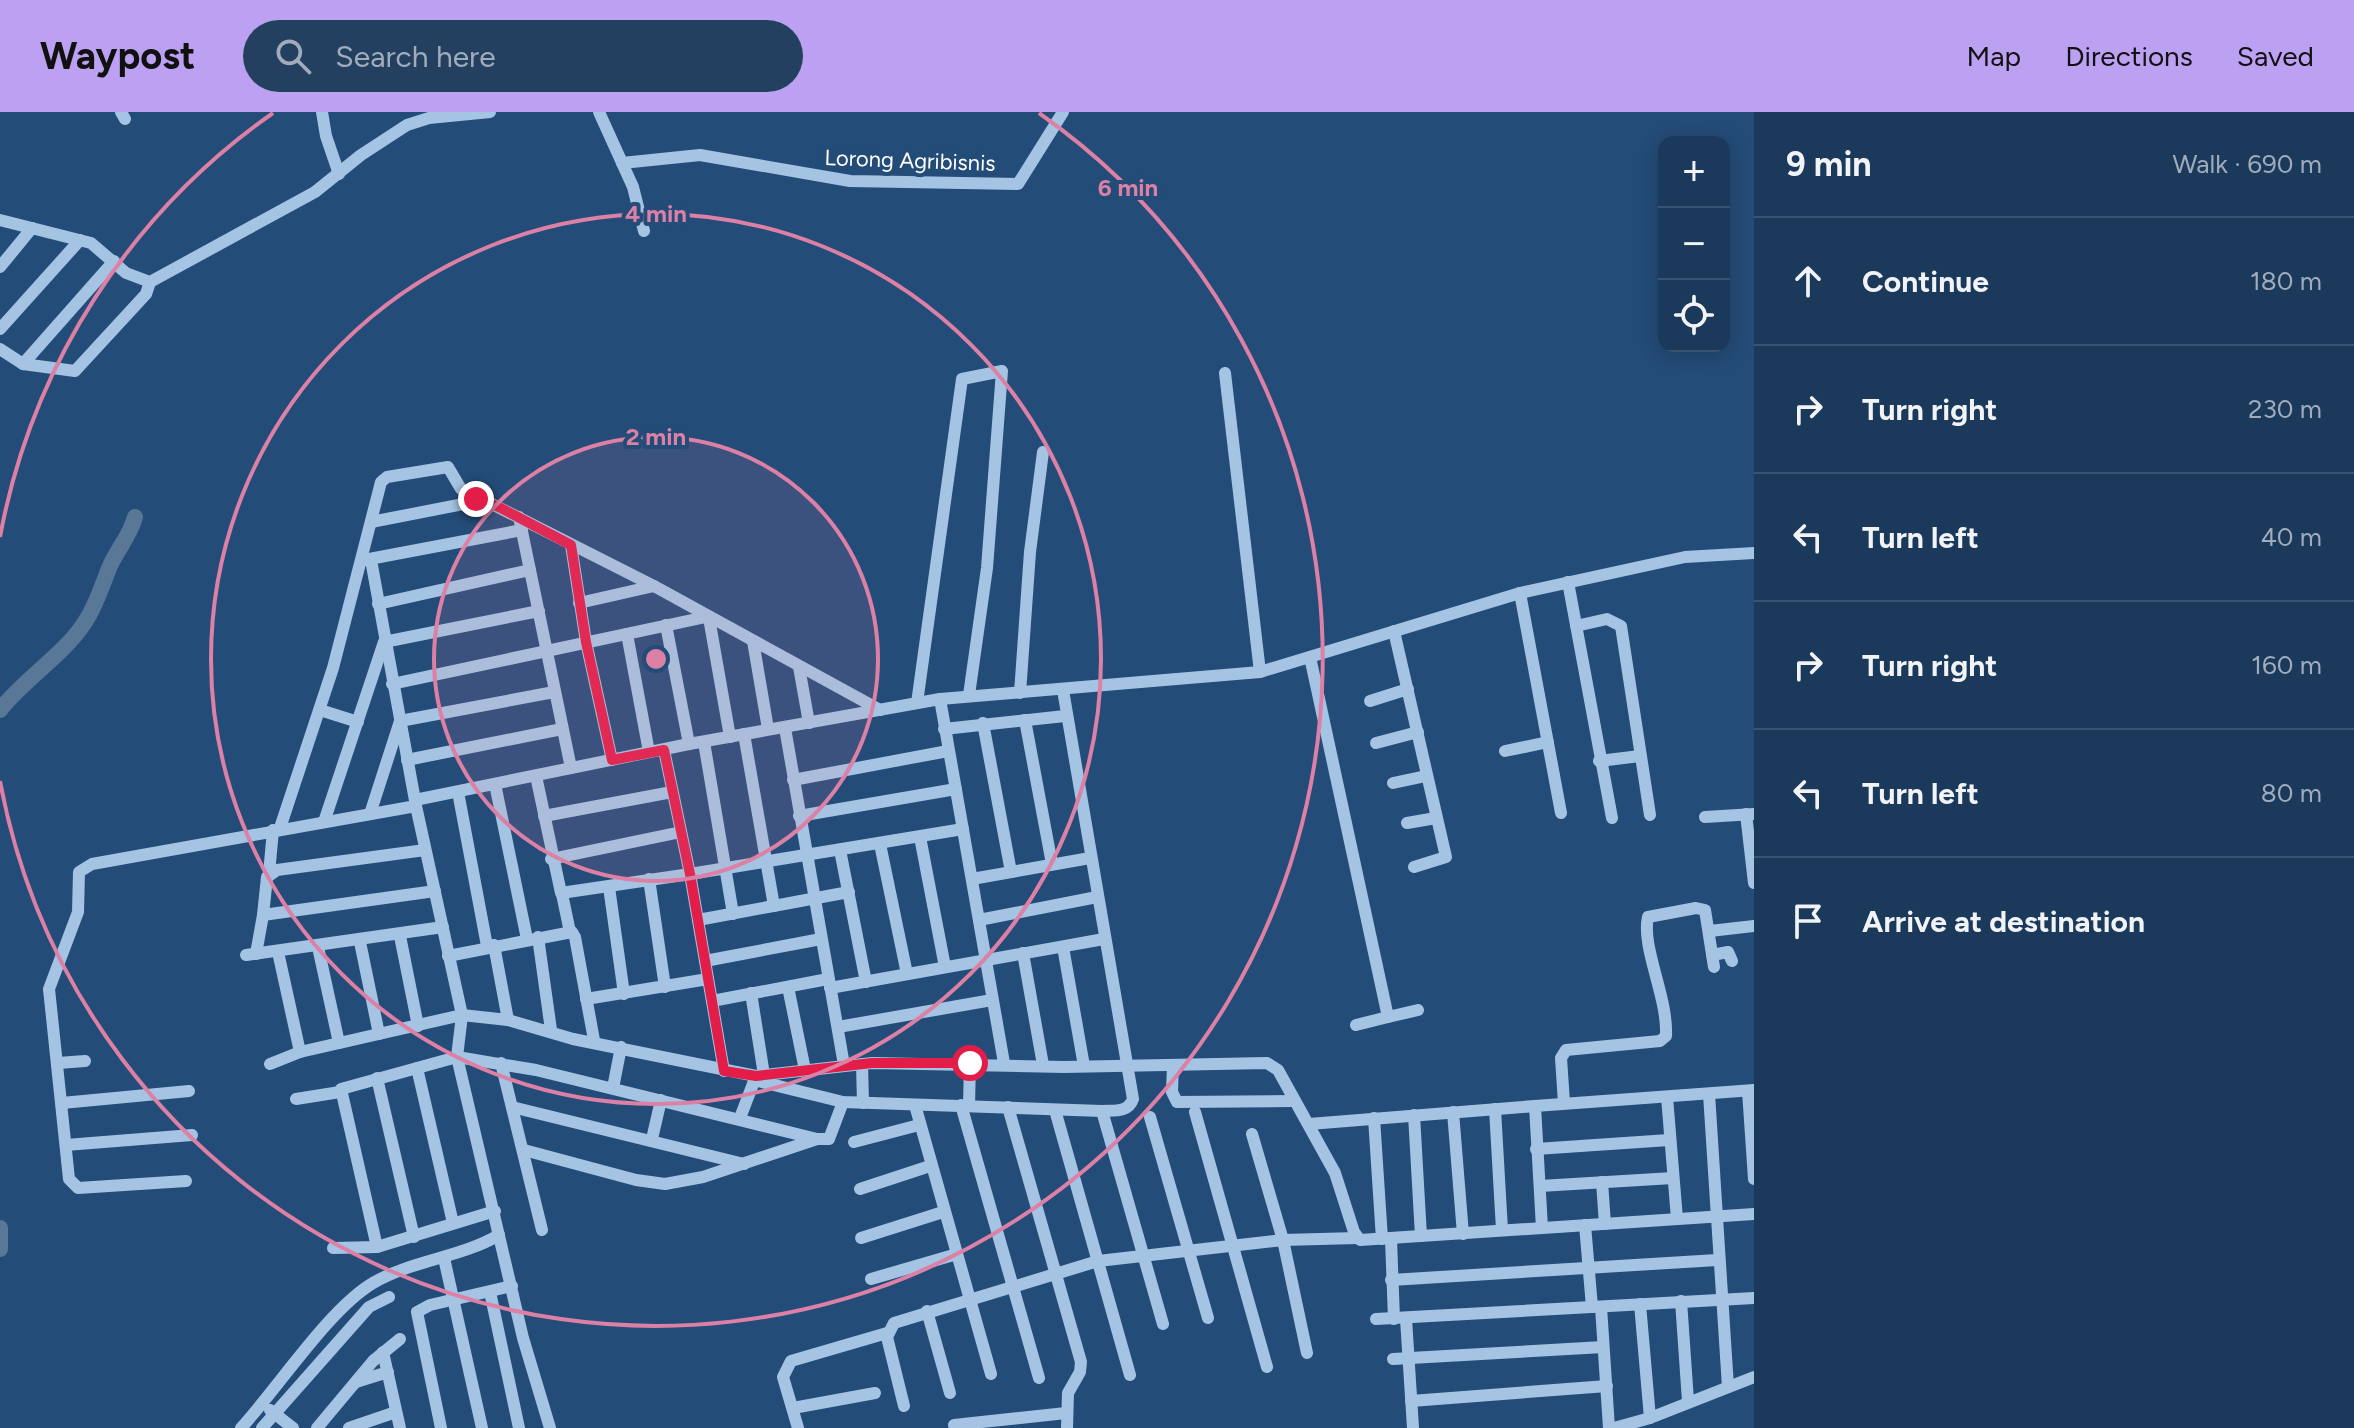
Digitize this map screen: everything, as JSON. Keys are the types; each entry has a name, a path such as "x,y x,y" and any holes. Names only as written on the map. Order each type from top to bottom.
{"street":[{"path":"322,112 326,136 339,174"},
{"path":"0,349 23,364 75,371 146,294 150,282 315,192 370,148 407,125 429,118 490,112"},
{"path":"599,112 622,163 644,231"},
{"name":"Lorong Agribisnis","path":"622,163 700,155 850,181 1018,184 1063,112"},
{"path":"0,220 97,246 135,278 150,282"},
{"path":"0,267 32,228"},
{"path":"0,329 80,240"},
{"path":"23,364 114,261"},
{"path":"917,703 962,379 1002,371 987,568 969,695"},
{"path":"1225,373 1260,672"},
{"path":"1020,693 1030,552 1043,452"},
{"path":"443,927 360,942 251,955 263,915 277,829 320,710 366,560 381,482 387,477 448,467 461,489 654,586 880,710"},
{"path":"371,522 480,499"},
{"path":"519,517 571,768"},
{"path":"366,560 522,530"},
{"path":"571,545 586,642 612,760"},
{"path":"186,1181 78,1188 69,1179 50,984 78,912 79,875 83,868 277,829 370,814 458,792 689,744 940,699 1260,672 1520,593 1685,557 1754,553"},
{"path":"366,560 378,604 415,803 462,1015 457,1057 523,1338 550,1428"},
{"path":"378,604 530,570"},
{"path":"1568,582 1612,818"},
{"path":"579,603 654,586"},
{"path":"1520,593 1561,813"},
{"path":"384,642 539,611"},
{"path":"392,684 708,617"},
{"path":"708,617 730,737"},
{"path":"1576,626 1607,619 1621,626 1650,815"},
{"path":"666,625 689,744"},
{"path":"1394,631 1446,857 1414,867"},
{"path":"627,634 649,752"},
{"path":"753,641 768,729"},
{"path":"324,822 384,642"},
{"path":"1310,657 1388,1017"},
{"path":"799,667 809,723"},
{"path":"1370,701 1408,689"},
{"path":"270,1064 300,1052 462,1015 508,1020 551,1030 573,1039 594,1040 758,1077 843,1102 1123,1110 1132,1102 1063,690"},
{"path":"400,721 554,692"},
{"path":"940,699 1004,1063"},
{"path":"320,710 358,722"},
{"path":"944,729 1065,716"},
{"path":"1025,720 1052,864"},
{"path":"370,814 400,721"},
{"path":"983,723 1011,872"},
{"path":"785,728 805,857 844,1065"},
{"path":"407,760 562,729"},
{"path":"1376,743 1418,732"},
{"path":"744,734 774,906"},
{"path":"704,742 733,914"},
{"path":"1505,751 1548,742"},
{"path":"664,750 690,874 724,1071"},
{"path":"793,780 948,751"},
{"path":"1599,761 1640,756"},
{"path":"536,776 558,890 562,894 570,932 575,937 594,1040"},
{"path":"1393,783 1426,776"},
{"path":"495,784 551,1030"},
{"path":"799,816 956,789"},
{"path":"458,792 508,1020"},
{"path":"544,816 672,792"},
{"path":"1705,817 1750,814 1754,883"},
{"path":"1407,823 1436,818"},
{"path":"562,894 963,829"},
{"path":"551,859 681,832"},
{"path":"920,837 945,967"},
{"path":"880,844 907,974"},
{"path":"269,874 425,850"},
{"path":"840,850 866,982"},
{"path":"972,879 1090,858"},
{"path":"649,879 665,987"},
{"path":"609,887 624,994"},
{"path":"263,915 435,891"},
{"path":"698,920 849,892"},
{"path":"979,920 1097,897"},
{"path":"1564,1103 1561,1058 1566,1050 1660,1041 1666,1036 1666,1006 1647,934 1648,917 1700,908 1707,913 1713,961 1728,952 1732,961"},
{"path":"1710,931 1754,926"},
{"path":"448,956 570,932"},
{"path":"400,936 418,1026"},
{"path":"705,961 821,939"},
{"path":"712,1001 788,987 866,982 1104,939"},
{"path":"360,942 379,1034"},
{"path":"318,947 339,1043"},
{"path":"1063,947 1084,1066"},
{"path":"278,952 300,1052"},
{"path":"1023,953 1043,1065"},
{"path":"586,999 708,979"},
{"path":"788,987 805,1070"},
{"path":"740,1118 758,1077 751,993"},
{"path":"838,1027 992,1000"},
{"path":"1356,1025 1418,1010"},
{"path":"613,1088 621,1047"},
{"path":"377,1247 340,1092 344,1086 457,1057 501,1063 613,1088 817,1139"},
{"path":"58,1063 85,1061"},
{"path":"501,1063 542,1230"},
{"path":"970,1063 965,1106 1039,1378"},
{"path":"758,1077 862,1064 1084,1066 1267,1063 1278,1070 1335,1173 1351,1238"},
{"path":"862,1064 863,1103"},
{"path":"1173,1065 1172,1092 1179,1102 1293,1101"},
{"path":"417,1068 453,1223"},
{"path":"377,1078 414,1237"},
{"path":"1309,1124 1751,1090 1754,1179"},
{"path":"62,1103 189,1091"},
{"path":"296,1099 340,1092"},
{"path":"1709,1094 1717,1260 1728,1387"},
{"path":"1667,1097 1677,1219"},
{"path":"652,1139 661,1100"},
{"path":"524,1150 651,1184 687,1181 831,1137 843,1102"},
{"path":"915,1105 991,1374"},
{"path":"1535,1106 1542,1228"},
{"path":"512,1107 744,1164"},
{"path":"1008,1107 1081,1362 1080,1372 1068,1393 1067,1428"},
{"path":"1495,1109 1502,1230"},
{"path":"1055,1110 1130,1375"},
{"path":"1102,1111 1163,1324"},
{"path":"1195,1112 1267,1367"},
{"path":"1453,1112 1463,1234"},
{"path":"1414,1115 1421,1236"},
{"path":"1150,1117 1208,1318"},
{"path":"1374,1118 1391,1280 1409,1359 1413,1428"},
{"path":"854,1142 919,1125"},
{"path":"1252,1134 1287,1240 1307,1353"},
{"path":"66,1145 192,1135"},
{"path":"1536,1149 1669,1140"},
{"path":"860,1189 930,1166"},
{"path":"1540,1186 1673,1178"},
{"path":"1602,1182 1605,1224"},
{"path":"333,1248 377,1247 495,1211"},
{"path":"861,1238 943,1212"},
{"path":"798,1428 783,1377 791,1361 887,1333 894,1323 927,1311 1098,1261 1287,1240 1386,1239 1754,1214"},
{"path":"1585,1225 1611,1428 1650,1418 1754,1377"},
{"path":"241,1428 333,1318 364,1289 386,1276 444,1258 499,1235"},
{"path":"871,1279 957,1254"},
{"path":"444,1258 482,1428"},
{"path":"1391,1280 1717,1260"},
{"path":"441,1428 417,1314 421,1308 512,1286"},
{"path":"490,1292 519,1428"},
{"path":"262,1428 369,1307 389,1297"},
{"path":"1376,1319 1754,1298"},
{"path":"1681,1301 1688,1401"},
{"path":"1640,1304 1650,1418"},
{"path":"927,1311 950,1393"},
{"path":"887,1333 904,1406"},
{"path":"317,1428 383,1352 400,1339"},
{"path":"1393,1359 1603,1347"},
{"path":"383,1352 400,1428"},
{"path":"356,1382 388,1372"},
{"path":"1411,1401 1607,1386"},
{"path":"793,1408 875,1393"},
{"path":"262,1403 293,1428"},
{"path":"349,1428 396,1412"},
{"path":"954,1425 1066,1413"}],"waterway":[{"path":"0,710 66,646 85,622 135,517"},
{"path":"0,1228 0,1249"}],"route":[{"path":"476,499 497,506 571,545 586,642 612,760 664,750 690,874 724,1071 756,1076 872,1063 970,1063"}]}
